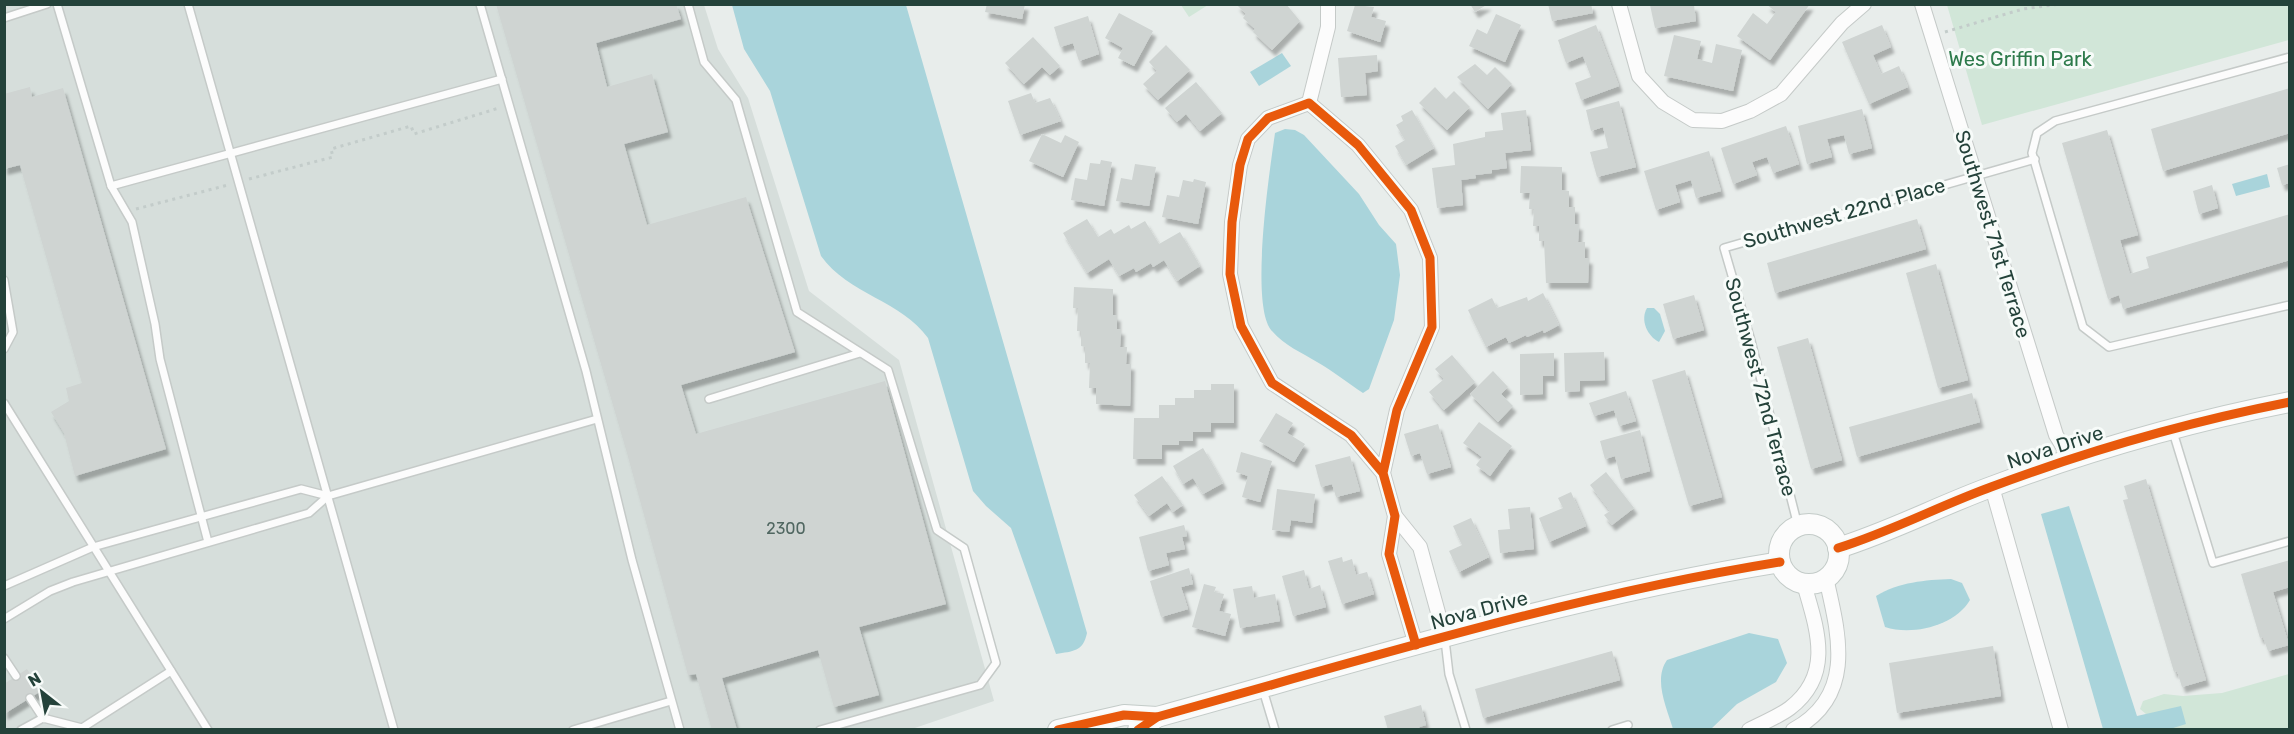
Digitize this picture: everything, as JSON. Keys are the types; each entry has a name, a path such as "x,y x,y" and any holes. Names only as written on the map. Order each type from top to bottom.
{"street":[{"path":"1309,103 1328,27 1328,4"},
{"path":"1619,4 1640,76 1664,102 1693,120 1722,121 1750,111 1781,94 1842,23 1864,4"},
{"name":"Southwest 71st Terrace","path":"1922,4 2056,435 2071,460"},
{"path":"1309,103 1358,145 1411,210 1430,258 1432,327 1397,410 1383,473"},
{"path":"1309,103 1268,118 1248,139 1240,165 1232,222 1230,274 1240,326 1272,383 1352,435 1383,473 1395,516 1419,547 1445,638"},
{"name":"Nova Drive","path":"1838,548 1992,487 2071,460 2172,429 2289,402"},
{"path":"1992,487 2061,729"},
{"path":"1395,516 1389,554 1416,645"},
{"path":"1808,524 1827,531 1838,548 1837,565 1826,578 1815,583 1804,584 1789,576 1780,562 1779,554 1784,537 1798,526 1808,524"},
{"name":"Nova Drive","path":"1138,729 1262,688 1416,645 1620,592 1780,562"},
{"path":"1792,729 1822,705 1836,681 1840,649 1826,578"},
{"path":"1749,729 1789,709 1806,693 1817,675 1819,650 1814,619 1804,584"},
{"name":"Nova Drive","path":"1058,729 1124,715 1159,723"}],"lane":[{"path":"4,18 47,4"},
{"path":"57,4 111,186 132,222 155,324 160,359 208,542"},
{"path":"188,4 394,729"},
{"path":"480,4 597,419 632,560 680,729"},
{"path":"688,4 704,62 736,100 797,312 888,370 937,530 964,548 996,663 980,685 820,729"},
{"path":"2289,57 2055,121 2037,133 2032,153 2083,327 2109,347 2289,305"},
{"path":"111,186 230,151 502,79"},
{"name":"Southwest 22nd Place","path":"1724,248 2035,159"},
{"name":"Southwest 72nd Terrace","path":"1724,248 1751,341 1798,526"},
{"path":"4,279 13,332 4,349"},
{"path":"709,399 861,353"},
{"path":"4,403 64,494 108,573 208,729"},
{"path":"4,619 50,591 73,582 309,513 328,496 597,419"},
{"path":"2172,429 2213,563 2289,541"},
{"path":"4,586 93,547 301,489 328,496"},
{"path":"1445,638 1449,674 1466,729"},
{"path":"5,659 16,676"},
{"path":"21,729 42,718 82,728 171,671"},
{"path":"1262,688 1275,729"},
{"path":"30,698 42,718"},
{"path":"573,729 671,701"},
{"path":"1612,729 1628,725"}],"path":[{"path":"2016,4 2016,11"},
{"path":"1932,36 2016,11 2060,4"},
{"path":"126,212 333,157 331,149 411,126 414,134 509,105"}],"shaded area":[{"path":"4,5 704,5 718,49 748,98 809,291 899,360 994,701 909,730 5,729"}],"green space":[{"path":"1181,5 1208,5 1189,17"},
{"name":"Wes Griffin Park","path":"1947,5 2289,5 2289,40 1982,125"},
{"path":"2289,674 2289,729 2140,730 2152,719 2140,709 2143,701 2164,694 2183,696 2222,693"}],"water":[{"path":"732,5 906,5 1087,633 1083,644 1076,650 1056,654 1011,528 973,491 928,338 904,315 845,280 821,256 770,91 744,49"},
{"path":"1282,53 1291,66 1259,86 1250,72"},
{"path":"1285,129 1295,130 1304,135 1359,194 1379,225 1396,244 1400,275 1394,320 1369,389 1363,393 1329,369 1282,341 1272,331 1265,317 1262,267 1266,205 1275,133"},
{"path":"2267,174 2270,187 2236,196 2232,184"},
{"path":"1647,308 1654,308 1660,314 1665,331 1659,342 1651,336 1646,327 1644,318"},
{"path":"2069,506 2137,716 2181,706 2186,724 2170,729 2103,729 2041,514"},
{"path":"1951,579 1962,583 1970,600 1954,616 1932,627 1920,629 1885,627 1876,596 1903,585"},
{"path":"1749,633 1778,639 1787,663 1776,682 1737,704 1711,729 1673,729 1661,685 1661,676 1667,660"}],"building":[{"path":"496,4 676,4 681,19 596,43 607,87 652,74 668,132 624,144 647,225 746,197 795,352 681,385 696,434 885,381 946,604 859,627 879,695 834,707 818,650 722,678 737,730 712,730 696,674 688,675 627,453"},
{"path":"987,4 1025,4 1022,19 985,12"},
{"path":"1236,4 1286,4 1300,21 1272,50 1253,32 1255,29 1243,18 1246,14"},
{"path":"1470,4 1488,4 1475,12"},
{"path":"1548,4 1591,4 1593,13 1552,21"},
{"path":"1766,4 1810,4 1770,60 1737,36 1753,13 1767,24 1776,12"},
{"path":"1355,5 1374,7 1371,17 1386,21 1380,42 1347,31"},
{"path":"1650,5 1694,5 1696,21 1655,28"},
{"path":"1119,13 1153,31 1134,66 1118,58 1123,48 1105,38"},
{"path":"1496,14 1521,25 1505,62 1469,46 1477,29 1487,34"},
{"path":"1088,16 1099,54 1079,61 1073,43 1060,47 1054,27"},
{"path":"1596,25 1619,86 1581,100 1575,83 1591,77 1583,56 1566,63 1558,40"},
{"path":"1882,25 1891,47 1873,55 1881,74 1899,66 1908,87 1869,104 1842,42"},
{"path":"1674,35 1701,41 1697,59 1712,63 1716,44 1742,50 1733,91 1664,76"},
{"path":"1033,37 1060,66 1050,75 1042,67 1024,84 1005,63"},
{"path":"1166,45 1190,70 1158,100 1143,84 1157,71 1149,62"},
{"path":"1377,55 1378,71 1365,73 1367,95 1341,97 1338,58"},
{"path":"1475,64 1487,75 1495,67 1512,84 1488,109 1457,77"},
{"path":"1196,82 1222,113 1200,131 1186,114 1177,122 1165,108"},
{"path":"30,87 32,97 63,88 166,449 75,476 64,433 51,412 69,401 66,388 82,383 20,165 4,169 4,94"},
{"path":"1435,87 1446,99 1454,91 1470,107 1447,130 1419,103"},
{"path":"2290,88 2290,133 2163,171 2151,129"},
{"path":"1031,93 1035,103 1050,98 1061,121 1020,135 1008,101"},
{"path":"1619,101 1636,167 1597,177 1590,152 1608,148 1603,127 1591,131 1586,110"},
{"path":"1862,109 1872,148 1849,154 1844,135 1827,139 1832,157 1807,164 1798,126"},
{"path":"1412,110 1434,148 1406,165 1395,146 1405,140 1396,125 1403,121 1401,116"},
{"path":"1526,110 1531,150 1505,153 1507,168 1475,175 1476,178 1461,180 1463,205 1437,208 1432,168 1455,165 1453,144 1485,137 1485,132 1503,130 1501,113"},
{"path":"1786,126 1799,164 1773,173 1767,157 1752,162 1757,175 1733,184 1721,148"},
{"path":"2107,130 2138,235 2120,240 2130,274 2149,268 2146,257 2290,214 2290,260 2123,309 2119,295 2108,299 2062,143"},
{"path":"1042,134 1061,143 1065,135 1079,142 1063,177 1029,161"},
{"path":"1709,151 1721,191 1696,198 1691,180 1675,185 1680,202 1656,210 1644,171"},
{"path":"1101,160 1112,162 1104,206 1071,200 1075,178 1087,180 1090,163 1100,164"},
{"path":"1135,164 1156,167 1149,206 1116,201 1121,178 1132,180"},
{"path":"2290,164 2290,183 2282,185 2277,168"},
{"path":"1521,166 1562,167 1562,190 1569,191 1569,207 1575,207 1575,224 1579,224 1578,242 1585,242 1585,258 1589,258 1588,283 1546,283 1544,241 1539,241 1539,226 1533,226 1534,209 1529,209 1530,193 1520,193"},
{"path":"1194,179 1206,182 1198,224 1162,217 1167,195 1179,197 1183,180 1193,182"},
{"path":"2212,185 2218,208 2199,214 2193,191"},
{"path":"1087,219 1098,237 1111,229 1114,234 1129,225 1131,229 1145,221 1159,244 1180,232 1200,266 1177,281 1164,260 1153,267 1151,263 1136,272 1134,268 1119,276 1109,259 1087,273 1063,233"},
{"path":"1917,219 1926,249 1775,293 1767,263"},
{"path":"1936,264 1968,380 1938,388 1906,273"},
{"path":"1074,287 1113,289 1113,315 1117,315 1117,329 1121,329 1120,347 1127,347 1126,364 1131,364 1130,406 1096,404 1096,388 1089,388 1090,363 1085,363 1085,347 1081,346 1081,331 1077,331 1078,308 1073,308"},
{"path":"1543,293 1559,325 1544,333 1543,330 1509,343 1506,337 1486,347 1468,310 1492,298 1497,308 1527,297 1528,301"},
{"path":"1694,295 1704,330 1673,339 1663,304"},
{"path":"1808,338 1842,460 1811,469 1777,347"},
{"path":"1604,352 1605,380 1580,381 1580,391 1565,392 1564,353"},
{"path":"1554,353 1554,376 1543,376 1543,394 1520,395 1520,354"},
{"path":"1452,355 1475,382 1444,410 1429,392 1444,379 1435,369"},
{"path":"1685,370 1722,497 1689,506 1652,380"},
{"path":"1493,371 1508,387 1501,394 1513,406 1498,422 1470,394"},
{"path":"1211,384 1234,384 1234,423 1211,423 1211,432 1193,432 1193,441 1179,441 1179,445 1162,445 1162,459 1133,459 1134,418 1159,418 1159,405 1175,405 1175,398 1194,398 1194,390 1211,390"},
{"path":"1626,391 1636,421 1619,426 1614,410 1594,416 1589,403"},
{"path":"1972,393 1980,422 1857,457 1849,427"},
{"path":"1276,413 1293,423 1287,433 1305,444 1294,462 1259,441"},
{"path":"1479,422 1512,446 1490,476 1476,465 1482,457 1463,443"},
{"path":"1438,424 1451,467 1427,474 1420,453 1411,456 1404,434"},
{"path":"1640,430 1650,471 1621,479 1615,456 1605,459 1600,441"},
{"path":"1203,448 1223,483 1203,494 1193,478 1183,484 1173,466"},
{"path":"1241,452 1272,461 1260,502 1242,497 1248,476 1236,472"},
{"path":"1350,456 1360,491 1336,497 1332,484 1321,487 1315,465"},
{"path":"1606,472 1634,508 1612,525 1604,515 1610,511 1590,485"},
{"path":"1162,476 1183,505 1173,512 1167,503 1149,516 1134,495"},
{"path":"2146,479 2206,680 2182,687 2177,671 2174,672 2123,500 2128,499 2124,486"},
{"path":"1277,489 1315,494 1312,523 1291,520 1289,532 1272,530"},
{"path":"1571,492 1586,526 1549,542 1539,518 1563,508 1558,498"},
{"path":"1530,507 1534,549 1500,553 1498,530 1510,529 1508,509"},
{"path":"1471,518 1489,557 1459,572 1449,551 1462,545 1453,526"},
{"path":"1184,525 1187,536 1182,537 1185,549 1166,553 1169,565 1148,571 1139,537"},
{"path":"1342,557 1343,562 1352,559 1356,575 1367,572 1374,594 1342,604 1328,561"},
{"path":"2290,560 2290,587 2273,592 2289,645 2268,651 2263,637 2260,638 2241,574"},
{"path":"1189,568 1193,584 1181,587 1188,609 1161,617 1150,581"},
{"path":"1304,570 1309,589 1320,585 1326,607 1293,616 1282,576"},
{"path":"1204,584 1216,587 1214,592 1224,594 1219,611 1231,614 1225,636 1192,627"},
{"path":"1252,586 1254,598 1275,594 1280,621 1240,628 1233,589"},
{"path":"1993,646 2001,696 1897,713 1889,663"},
{"path":"1612,651 1620,680 1483,718 1475,689"},
{"path":"27,669 41,691 4,714 4,684"},
{"path":"1421,705 1426,725 1419,727 1420,730 1388,730 1384,716"}],"cycle path":[{"path":"1383,473 1397,410 1432,327 1430,258 1411,210 1358,145 1309,103 1268,118 1248,139 1240,165 1232,222 1230,274 1241,326 1272,383 1351,435 1383,473 1395,516 1389,554 1416,645"},
{"path":"1838,548 1972,494 2064,461 2176,428 2290,402"},
{"path":"1138,730 1157,717 1466,631 1622,593 1780,562"},
{"path":"1058,730 1124,715 1157,717"}]}
